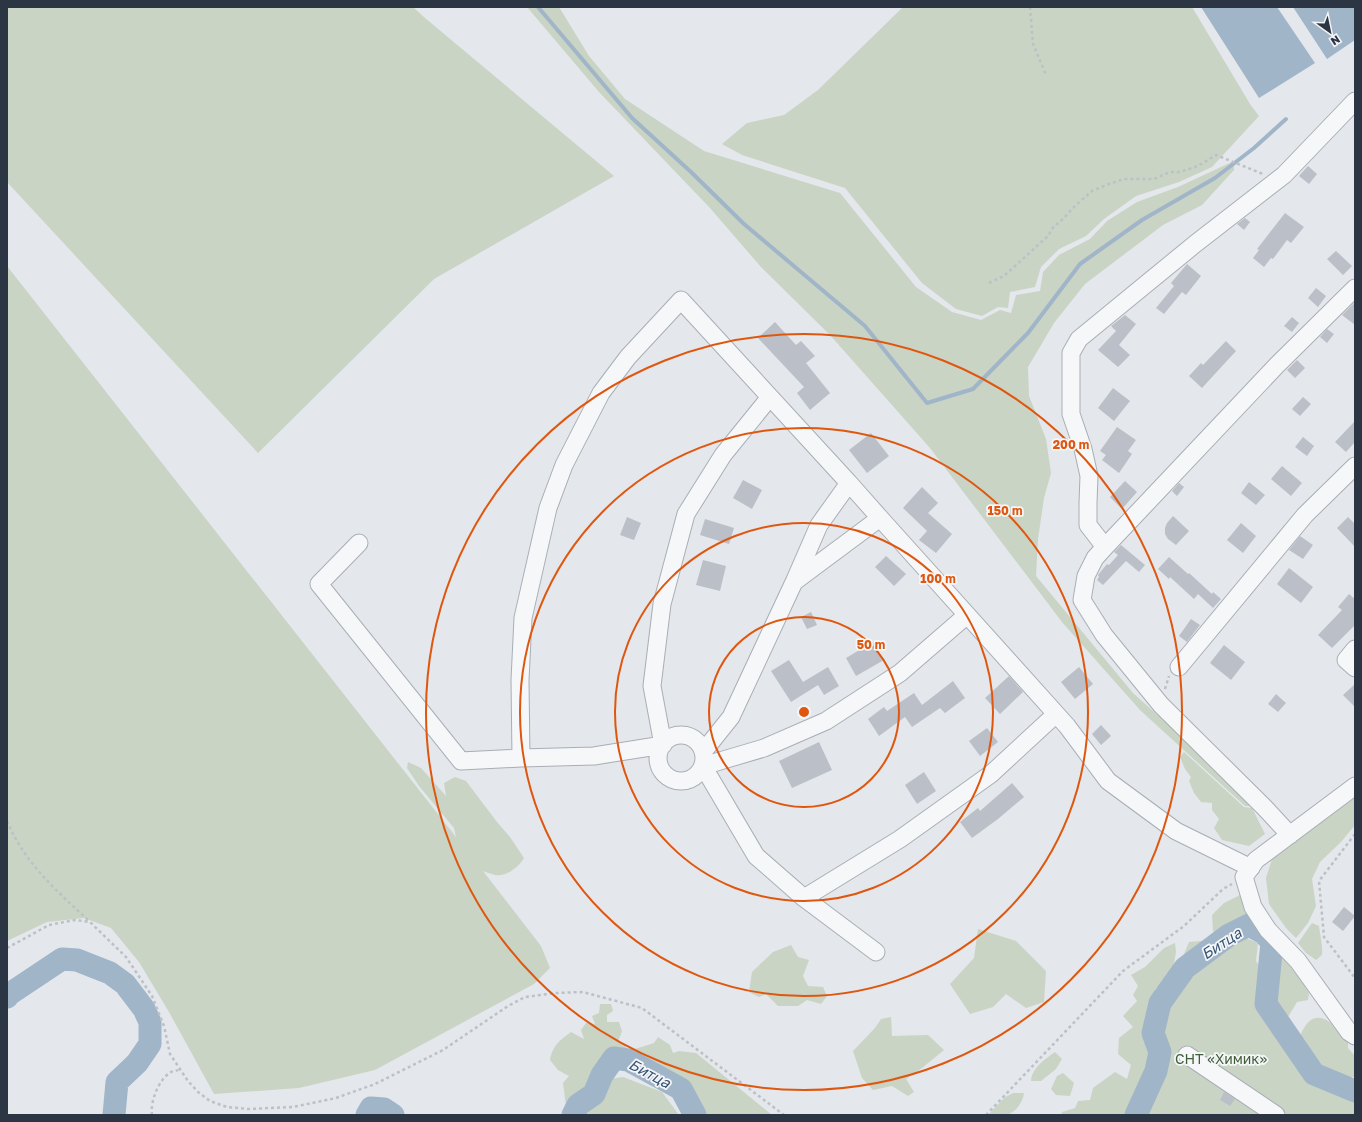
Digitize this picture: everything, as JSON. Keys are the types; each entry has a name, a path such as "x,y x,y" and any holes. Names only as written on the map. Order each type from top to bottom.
{"lane":[{"path":"1105,546 1088,525 1089,476 1083,449 1070,414 1071,353 1079,339 1290,169 1355,101"},
{"path":"1290,835 1264,806 1161,705 1104,635 1082,600 1086,576 1095,558 1105,546 1277,365 1355,288"},
{"path":"521,758 520,680 523,618 548,508 564,465 602,393 628,357 681,300 849,483 1067,726 1108,781 1176,831 1247,873"},
{"path":"662,745 652,686 662,604 686,514 723,455 770,397"},
{"path":"1178,666 1305,515 1355,466"},
{"path":"849,483 819,525 732,717 703,759 698,773 693,778 685,780 670,778 660,767 659,759 659,752 662,745 674,736 689,736 695,740 700,745 703,759 756,856 804,898 876,952"},
{"path":"794,582 880,518"},
{"path":"359,543 319,584 461,761 594,756 662,745"},
{"path":"703,759 764,748 826,721 900,673 967,615"},
{"path":"1355,649 1346,660 1355,668"},
{"path":"804,898 900,838 991,774 1056,714"},
{"path":"1355,786 1256,860 1247,873 1253,907 1268,930 1298,962 1349,1032 1355,1036"},
{"path":"1187,1054 1276,1115"}],"path":[{"path":"1030,7 1033,44 1046,75"},
{"path":"989,283 1004,276 1048,236 1054,226 1062,221 1075,206 1092,191 1109,184 1124,179 1154,179 1170,172 1180,172 1198,166 1216,155 1263,174 1274,182"},
{"path":"1161,705 1168,677 1178,666"},
{"path":"7,821 14,838 42,876 126,957 152,996 164,1026 170,1054 188,1081 198,1092 210,1101 227,1107 248,1109 293,1107 336,1098 375,1084 443,1050 508,1006 525,997 556,993 583,992 642,1008 784,1115"},
{"path":"1355,834 1319,880 1324,937 1355,978"},
{"path":"986,1115 1123,971 1184,926 1223,889 1247,873"},
{"path":"7,948 49,925 75,920 90,922"},
{"path":"152,1115 151,1110 156,1092 164,1077 172,1071 180,1070"}],"green space":[{"path":"7,7 413,7 614,176 434,279 258,453 7,182"},
{"path":"527,7 559,7 589,56 625,99 704,151 840,193 916,287 952,312 981,320 1000,310 1011,313 1016,295 1040,291 1043,272 1059,255 1090,239 1107,221 1137,202 1178,187 1234,161 1234,170 1202,205 1163,225 1085,284 1054,323 1028,367 1029,396 1046,439 1051,473 1044,498 1038,539 1036,576 1133,693 1253,801 1251,806 1245,806 1140,710 1062,622 930,448 830,335 761,267 710,208 599,92"},
{"path":"903,7 1192,7 1250,104 1259,116 1212,167 1179,182 1136,196 1104,219 1086,236 1059,249 1041,267 1035,287 1010,292 1008,308 998,307 982,316 956,309 922,283 845,188 742,155 722,144 747,123 784,115 818,90"},
{"path":"7,266 456,837 454,828 419,786 407,768 408,762 421,768 446,796 444,783 455,777 466,781 510,837 524,858 522,861 516,868 508,873 495,875 483,871 541,946 550,968 534,984 375,1070 299,1088 214,1094 169,1012 139,962 111,928 84,918 47,922 7,941"},
{"path":"1184,752 1244,807 1252,808 1265,834 1249,846 1222,840 1214,828 1219,819 1212,810 1212,803 1201,802 1194,793 1189,781 1191,777 1185,769 1180,757"},
{"path":"1355,789 1355,825 1341,842 1320,862 1312,879 1316,906 1308,923 1296,938 1286,928 1269,904 1266,878 1273,856"},
{"path":"1244,893 1255,923 1254,933 1231,930 1220,935 1213,931 1212,915 1224,903"},
{"path":"1312,923 1319,926 1322,944 1322,955 1316,960 1306,953 1298,943"},
{"path":"978,929 1016,941 1046,971 1044,1002 1026,1008 1006,994 993,1007 970,1014 950,984 974,958"},
{"name":"СНТ «Химик»","path":"1241,936 1258,943 1256,961 1264,972 1262,989 1272,988 1282,956 1309,993 1308,1000 1297,1002 1288,1017 1295,1027 1287,1040 1303,1051 1298,1042 1302,1032 1308,1022 1312,1019 1322,1018 1332,1024 1348,1041 1348,1048 1355,1056 1355,1077 1347,1077 1355,1081 1355,1115 1136,1115 1161,1074 1165,1058 1160,1023 1167,996 1189,942 1214,940 1222,948"},
{"path":"1175,943 1176,952 1172,974 1155,989 1159,997 1153,1003 1154,1013 1152,1021 1148,1028 1141,1034 1147,1039 1149,1046 1154,1052 1152,1069 1146,1084 1127,1115 1061,1115 1062,1112 1075,1108 1078,1101 1090,1100 1093,1088 1115,1072 1127,1079 1131,1065 1118,1054 1119,1038 1133,1027 1123,1016 1137,1001 1133,995 1138,986 1131,975 1145,967 1164,948"},
{"path":"791,945 798,957 809,960 803,976 808,986 823,987 827,996 821,1004 807,1000 798,1006 778,1006 766,994 759,997 749,992 752,972 773,952"},
{"path":"600,1004 611,1004 613,1011 607,1015 607,1022 619,1022 622,1031 618,1042 624,1043 627,1049 626,1052 620,1056 614,1054 610,1058 604,1058 600,1073 591,1090 573,1106 566,1106 563,1083 569,1076 558,1070 550,1060 551,1055 557,1044 571,1032 584,1039 581,1030 586,1023 595,1024 592,1016 599,1013"},
{"path":"891,1017 892,1036 928,1035 944,1050 906,1079 914,1092 908,1096 892,1086 873,1090 862,1078 853,1051 875,1028 881,1019"},
{"path":"658,1037 670,1045 673,1053 679,1051 696,1053 772,1115 703,1115 687,1088 639,1058 635,1049 654,1043"},
{"path":"1055,1052 1062,1059 1056,1069 1041,1081 1031,1081 1036,1068"},
{"path":"1063,1073 1074,1083 1070,1096 1056,1095 1051,1089 1057,1076"},
{"path":"623,1077 662,1092 679,1115 584,1115 610,1079"},
{"path":"1013,1093 1024,1093 1021,1103 1017,1109 1005,1116 988,1115 1004,1098"}],"water":[{"path":"1201,7 1277,7 1315,63 1259,98"},
{"path":"1293,7 1355,7 1355,40 1327,59"}],"building":[{"path":"1308,166 1317,174 1309,184 1299,176"},
{"path":"1285,213 1304,227 1291,243 1287,240 1273,259 1271,258 1264,267 1253,258 1259,250 1257,249"},
{"path":"1245,218 1250,222 1244,230 1237,224"},
{"path":"1336,251 1352,266 1343,275 1327,259"},
{"path":"1187,264 1201,276 1186,295 1182,292 1164,314 1156,308 1174,286 1171,283"},
{"path":"1316,288 1326,296 1318,307 1308,298"},
{"path":"1355,302 1355,325 1342,315"},
{"path":"1125,315 1136,324 1119,345 1130,355 1118,367 1098,350 1116,331 1111,326"},
{"path":"1292,317 1299,323 1292,332 1284,326"},
{"path":"775,322 796,345 801,341 815,356 806,363 830,393 810,410 797,393 804,387 758,338"},
{"path":"1327,329 1334,334 1327,343 1320,337"},
{"path":"1226,341 1236,351 1202,388 1189,376 1201,363 1203,365"},
{"path":"1297,360 1305,368 1295,378 1287,370"},
{"path":"1113,388 1130,401 1114,421 1098,408"},
{"path":"1303,397 1311,404 1300,416 1292,409"},
{"path":"1355,421 1355,442 1346,452 1335,442"},
{"path":"1117,427 1136,440 1128,451 1132,454 1119,473 1102,460 1106,455 1100,451"},
{"path":"871,433 889,456 867,473 849,450"},
{"path":"1303,437 1314,446 1307,456 1295,447"},
{"path":"1282,466 1302,483 1291,496 1271,479"},
{"path":"743,480 762,490 752,509 733,498"},
{"path":"1125,481 1137,492 1122,509 1110,497"},
{"path":"1249,482 1265,495 1256,505 1241,493"},
{"path":"1179,483 1184,487 1177,496 1172,491"},
{"path":"922,487 938,503 928,513 952,534 936,553 919,540 927,531 903,508"},
{"path":"1173,516 1189,531 1176,545 1168,539 1165,534 1167,523"},
{"path":"627,517 641,523 634,540 620,535"},
{"path":"1348,517 1355,524 1355,547 1337,528"},
{"path":"705,519 734,528 729,544 700,535"},
{"path":"1241,523 1256,536 1243,553 1227,540"},
{"path":"1300,536 1313,545 1303,559 1289,550"},
{"path":"1121,545 1145,565 1139,572 1126,561 1103,585 1097,580 1099,577 1098,575 1107,564 1109,565 1118,555 1114,552"},
{"path":"886,556 906,574 894,586 875,567"},
{"path":"1169,557 1212,594 1213,592 1221,599 1213,608 1198,594 1194,599 1170,577 1169,579 1158,569"},
{"path":"703,560 726,566 720,591 696,585"},
{"path":"1289,568 1313,587 1301,603 1277,584"},
{"path":"1349,594 1355,599 1355,625 1332,648 1318,635 1342,610 1338,607"},
{"path":"811,612 817,625 807,629 801,617"},
{"path":"1191,619 1200,625 1187,642 1179,636"},
{"path":"873,642 884,660 856,676 846,658"},
{"path":"1224,645 1245,662 1231,680 1210,663"},
{"path":"789,660 803,682 828,667 839,686 824,695 818,685 791,702 771,671"},
{"path":"1079,667 1093,684 1075,699 1061,682"},
{"path":"1009,676 1023,692 1000,714 985,698"},
{"path":"953,681 965,698 945,713 940,708 912,727 905,717 879,736 868,719 884,707 887,711 914,693 922,705"},
{"path":"1355,684 1355,707 1343,695"},
{"path":"1276,694 1286,703 1278,712 1268,704"},
{"path":"1101,725 1111,736 1101,745 1092,734"},
{"path":"987,728 998,742 980,756 969,741"},
{"path":"819,742 832,770 792,788 779,761"},
{"path":"924,772 936,791 917,804 905,785"},
{"path":"1012,783 1024,797 972,838 960,822 978,808 980,811"},
{"path":"1344,907 1355,916 1343,931 1332,922"},
{"path":"1224,1092 1235,1099 1230,1106 1220,1100"}],"waterway":[{"path":"538,7 632,118 691,172 744,224 865,326 927,403 973,389 1028,333 1080,264 1142,220 1215,178 1254,148 1286,119"},
{"name":"Битца","path":"1136,1115 1156,1071 1160,1052 1153,1033 1160,1003 1185,968 1229,935 1249,925 1264,933 1272,942 1266,1004 1314,1074 1355,1091"},
{"name":"Битца","path":"7,997 62,959 77,960 110,973 125,984 144,1009 150,1022 150,1044 137,1063 117,1082 114,1115"},
{"name":"Битца","path":"573,1115 578,1105 594,1094 602,1075 614,1058 628,1060 681,1089 695,1115"},
{"name":"Битца","path":"367,1115 371,1108 384,1109 393,1115"}]}
